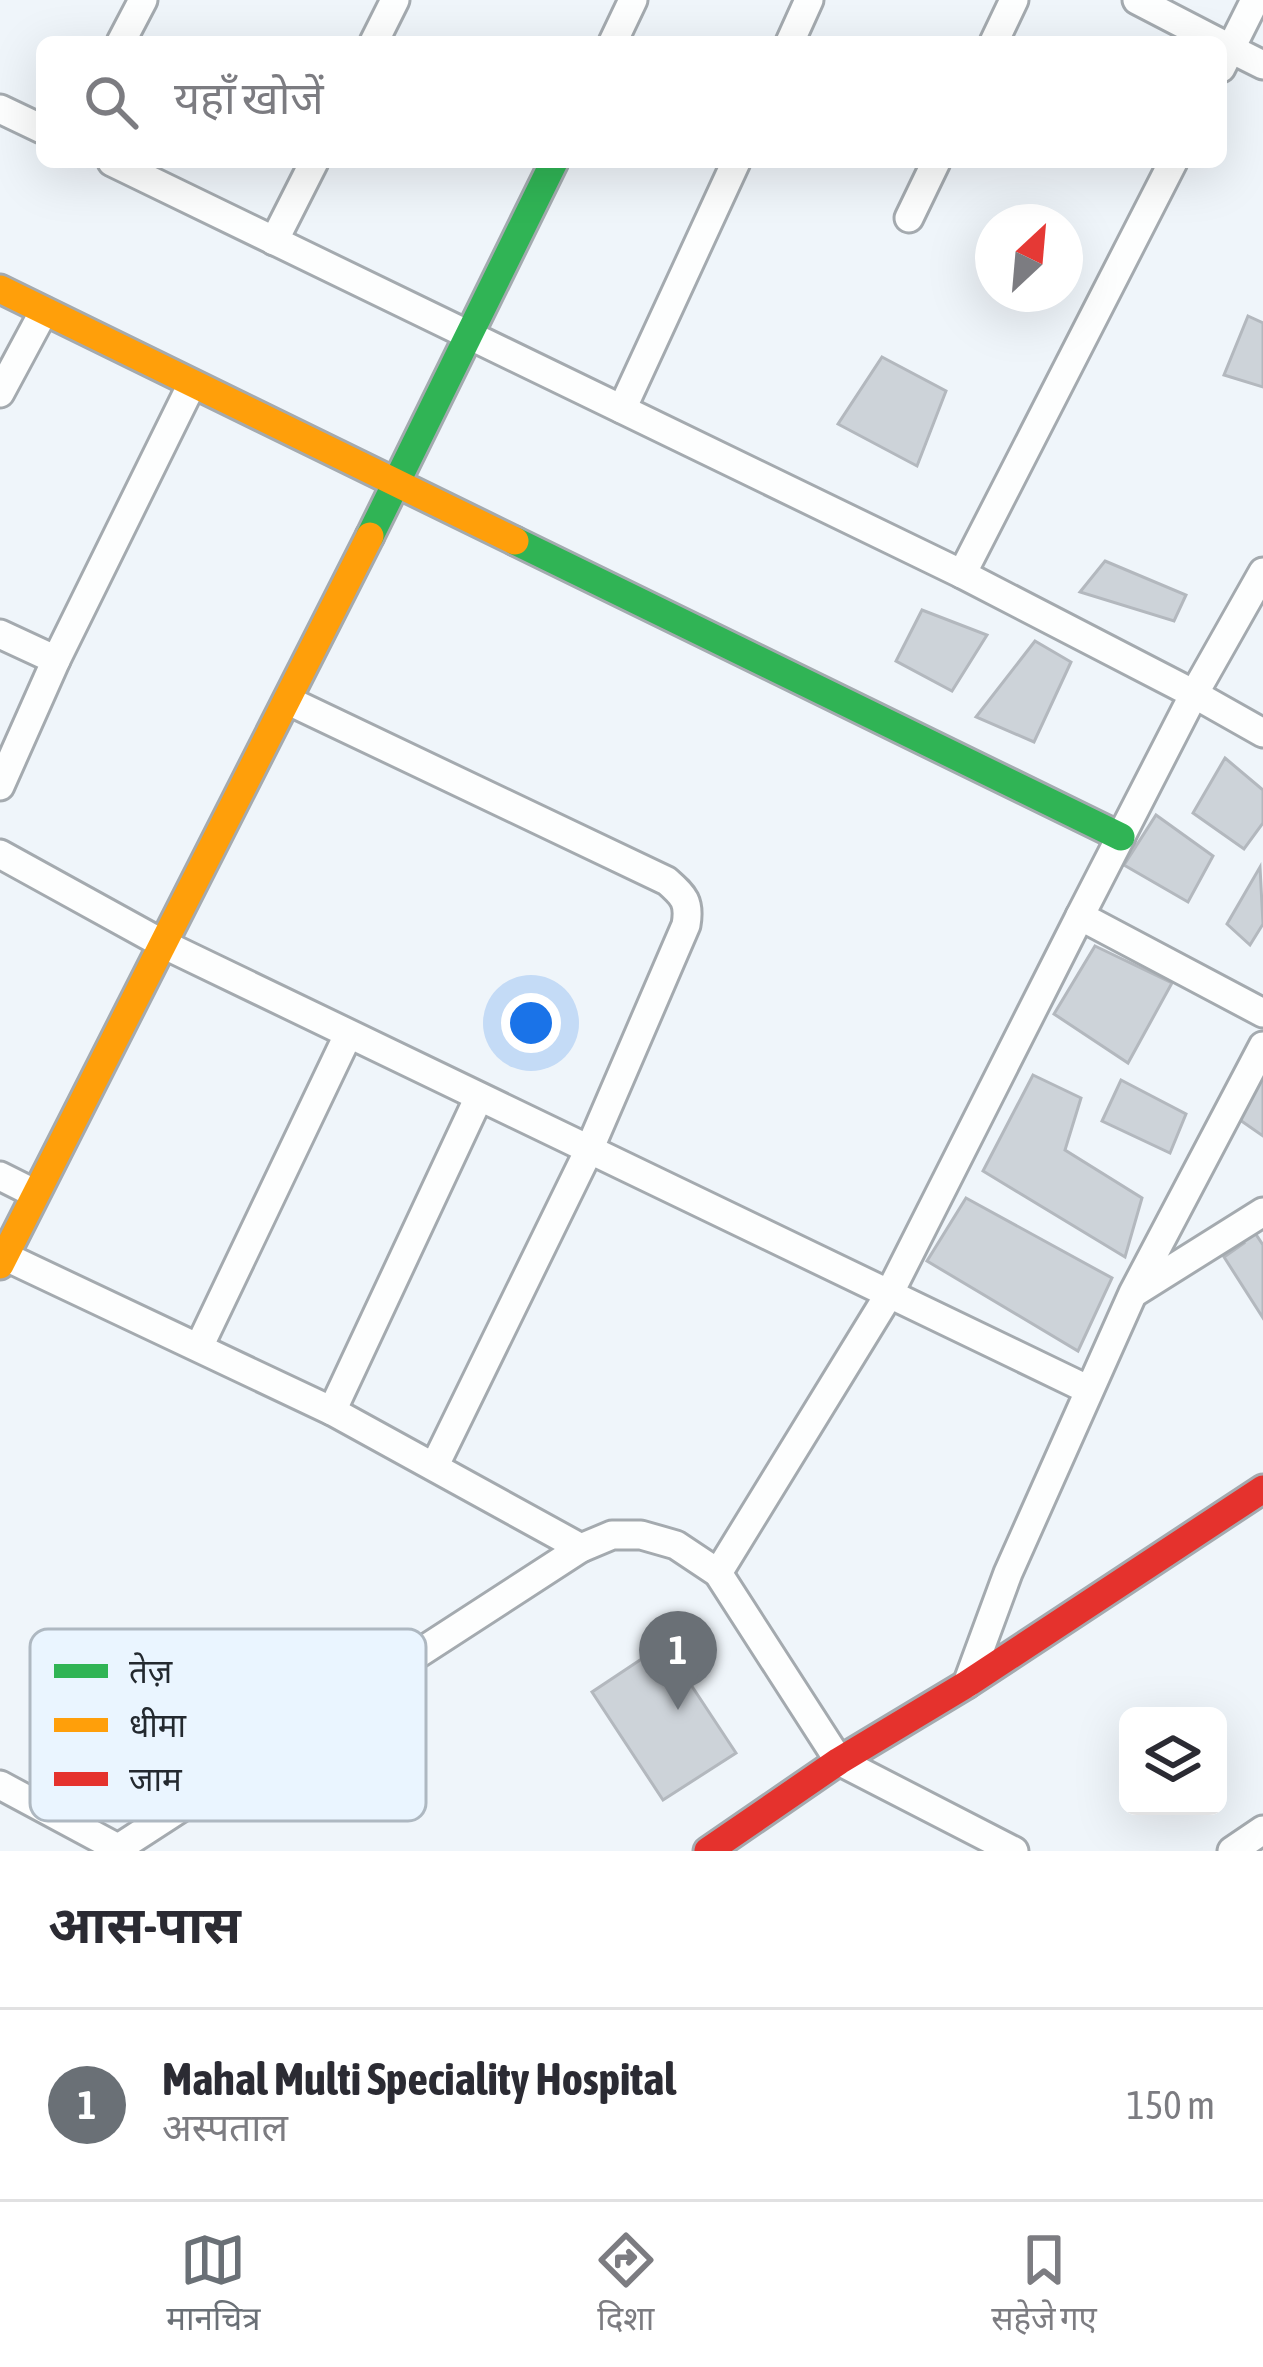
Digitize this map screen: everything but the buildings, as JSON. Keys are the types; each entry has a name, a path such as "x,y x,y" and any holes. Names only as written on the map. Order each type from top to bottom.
{"street":[{"path":"124,36 143,0"},
{"path":"377,36 395,0"},
{"path":"616,36 633,0"},
{"path":"793,36 809,0"},
{"path":"997,36 1014,0"},
{"path":"1136,0 1197,36"},
{"path":"1227,45 1256,0"},
{"path":"1227,52 1263,65"},
{"path":"0,109 36,126"},
{"path":"124,168 962,574 1263,733"},
{"path":"274,241 311,168"},
{"path":"551,168 289,701 2,1261 332,1411 581,1548"},
{"path":"622,409 733,168"},
{"path":"910,218 933,168"},
{"path":"962,574 1170,168"},
{"path":"0,290 1121,837"},
{"path":"0,393 44,310"},
{"path":"0,786 56,660 192,384"},
{"path":"718,1573 887,1296 1194,694 1263,572"},
{"path":"0,634 56,660"},
{"path":"289,701 667,881 685,897 689,909 589,1150 435,1465"},
{"path":"0,854 165,945 1088,1390"},
{"path":"1080,916 1263,1013"},
{"path":"199,1347 348,1035"},
{"path":"967,1684 1008,1573 1088,1390 1263,1046"},
{"path":"332,1411 479,1097"},
{"path":"0,1177 34,1193"},
{"path":"1133,1294 1263,1213"},
{"path":"708,1851 839,1761 967,1684 1263,1489"},
{"path":"426,1649 581,1548 612,1535 640,1535 676,1545 718,1573 839,1761 1014,1851"},
{"path":"0,1786 30,1802"},
{"path":"65,1821 119,1850 163,1821"},
{"path":"1232,1851 1263,1830"}],"traffic: fast":[{"path":"370,536 551,168"},
{"path":"515,541 1121,837"}],"traffic: slow":[{"path":"0,289 515,541"},
{"path":"0,1265 370,536"}],"traffic: jam":[{"path":"708,1851 839,1761 967,1684 1263,1489"}],"place":[{"name":"Mahal Multi Speciality Hospital","path":"678,1710"}]}
